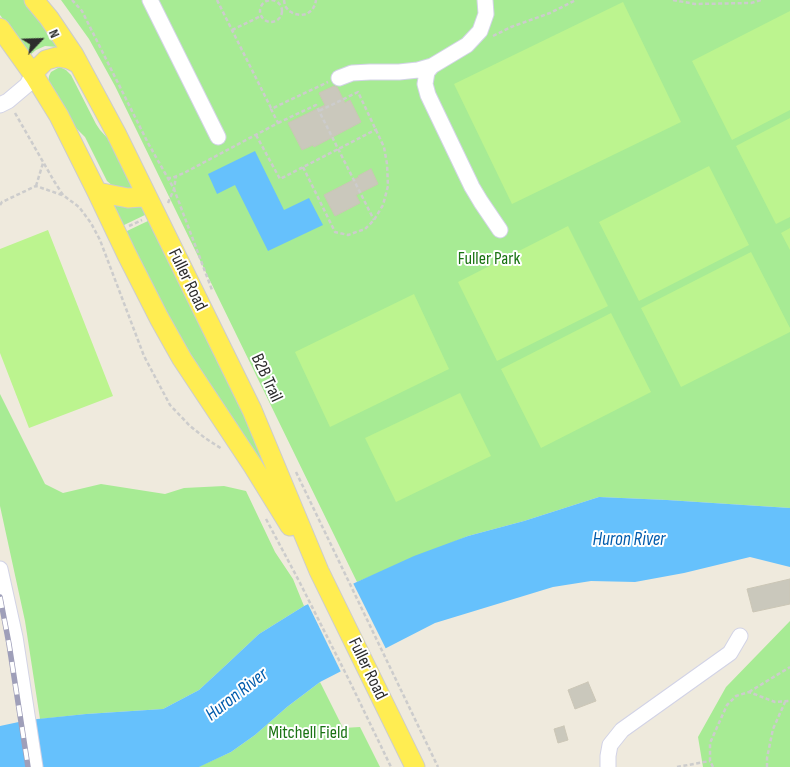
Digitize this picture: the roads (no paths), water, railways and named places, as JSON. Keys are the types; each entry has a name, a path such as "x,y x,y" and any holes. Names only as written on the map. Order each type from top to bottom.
{"main road":[{"name":"Fuller Road","path":"34,0 49,18 79,64 116,133 252,410 319,571 415,767"},
{"name":"Fuller Road","path":"0,28 33,73 59,116 131,263 182,359 253,466 319,571"},
{"path":"33,73 46,60 57,57 69,59 79,64"},
{"path":"97,192 128,198 146,195"}],"lane":[{"path":"150,0 218,137"},
{"path":"339,78 352,73 399,72 432,66 466,45 480,31 486,14 485,0"},
{"path":"432,66 426,76 425,84 428,95 472,187 500,230"},
{"path":"4,103 27,85 33,73"},
{"path":"0,569 15,637 35,767"},
{"path":"608,767 610,745 622,730 730,653 740,636"}],"water":[{"path":"255,151 284,210 309,198 323,225 268,251 235,185 217,194 208,174"},
{"name":"Huron River","path":"599,497 790,508 790,567 750,557 684,573 635,582 591,581 553,587 435,623 320,682 231,752 199,767 0,767 0,726 28,720 163,709 199,690 259,634 304,606 414,556 468,536 524,521"}],"railway":[{"path":"0,597 28,767"}],"park label":[{"name":"Fuller Park","path":"489,259"},
{"name":"Mitchell Field","path":"308,733"}]}
